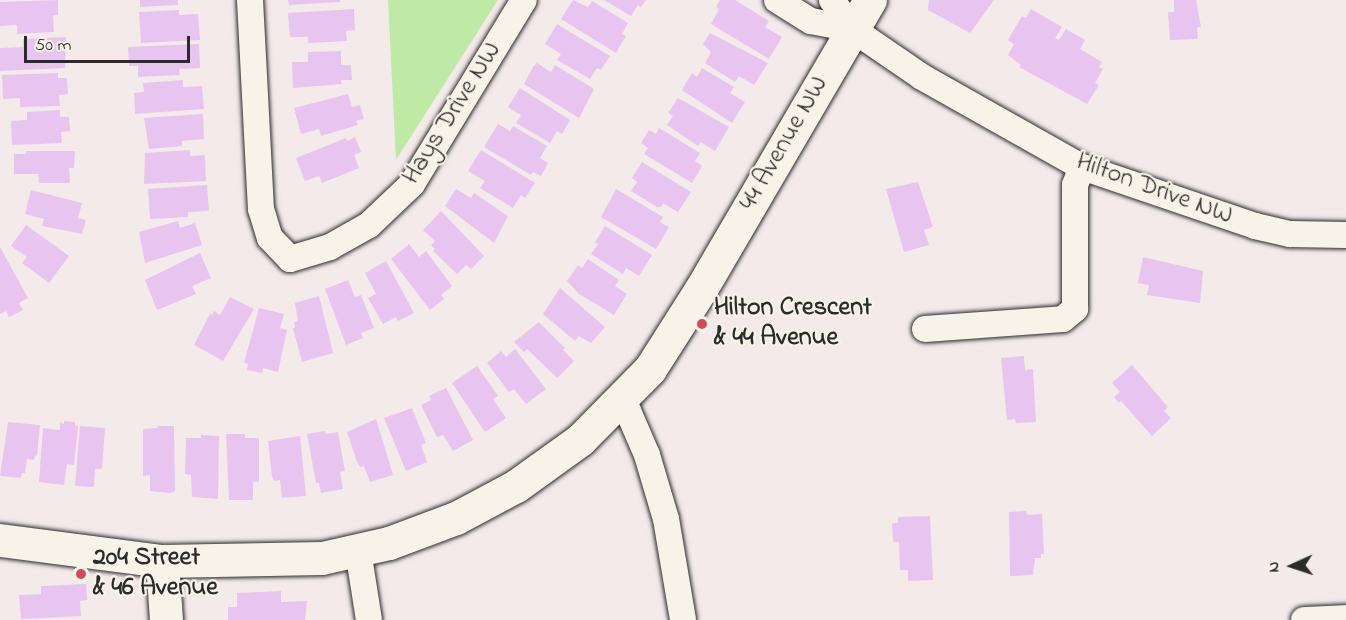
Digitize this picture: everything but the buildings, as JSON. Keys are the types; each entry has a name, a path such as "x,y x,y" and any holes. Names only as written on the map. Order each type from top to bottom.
{"street":[{"name":"Hays Drive NW","path":"250,0 261,209 270,238 290,259 330,247 369,225 412,184 524,0"},
{"path":"777,0 811,21 852,29"},
{"path":"832,0 852,29"},
{"name":"44 Avenue NW","path":"0,540 162,561 322,558 389,543 456,518 516,486 580,440 620,402 650,369 701,289 870,0"},
{"name":"Hilton Drive NW","path":"852,29 922,77 1082,167 1255,226 1290,234 1346,235"},
{"path":"925,329 1063,319 1075,309 1075,185 1082,167"},
{"path":"620,402 628,411 647,454 666,519 683,620"},
{"path":"358,550 369,620"},
{"path":"162,561 166,620"},
{"path":"1304,620 1346,618"}],"green space":[{"path":"388,0 498,0 396,160"}],"place":[{"name":"Hilton Crescent & 44 Avenue","path":"702,324"},
{"name":"204 Street & 46 Avenue","path":"81,574"}]}
